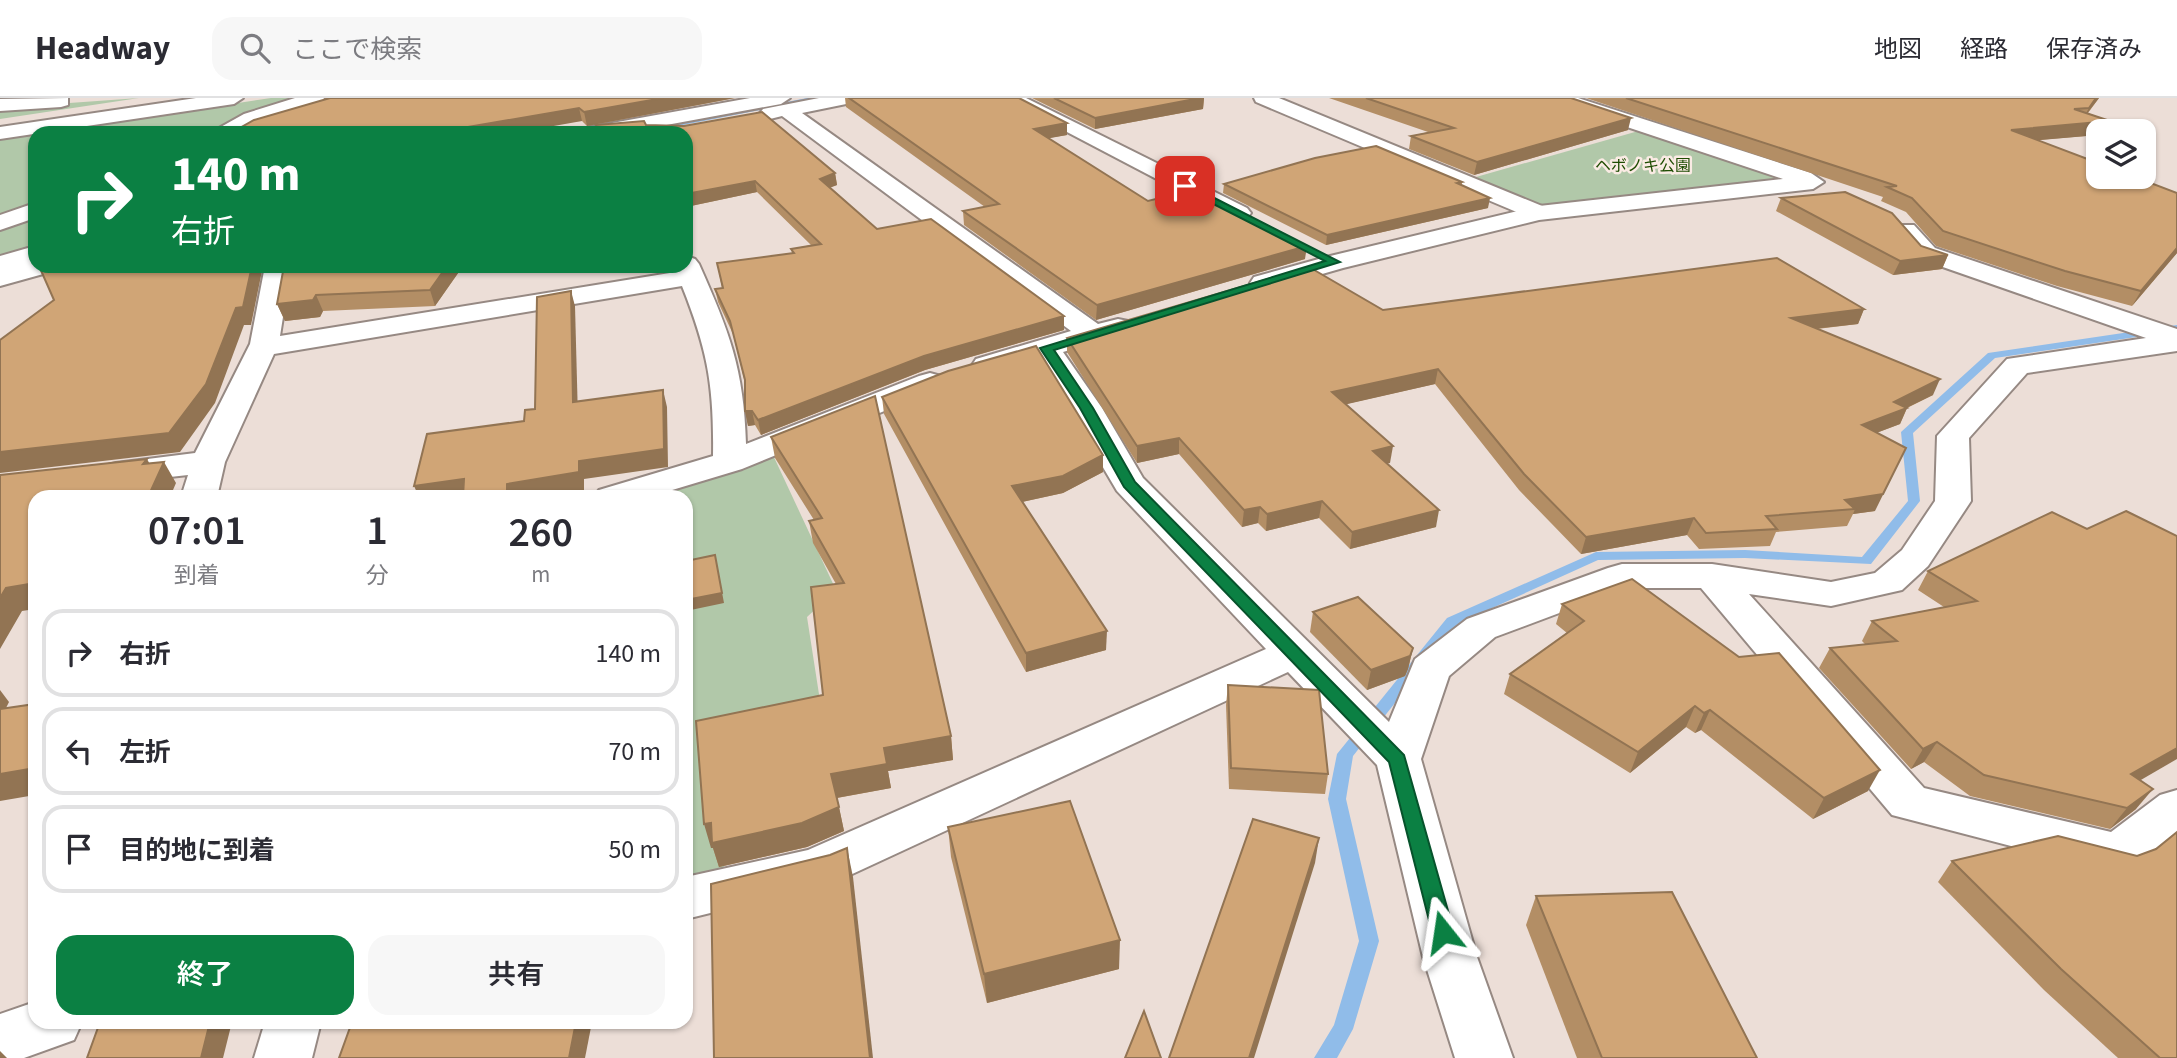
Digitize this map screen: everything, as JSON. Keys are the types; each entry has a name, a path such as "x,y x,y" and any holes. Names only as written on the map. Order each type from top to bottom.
{"main road":[{"path":"0,123 167,98"},
{"path":"47,126 234,98"},
{"path":"234,126 251,118 315,98"},
{"path":"637,126 784,104 849,98"},
{"path":"1011,98 1260,224"},
{"path":"1263,98 1539,213"},
{"path":"1292,98 1566,210"},
{"path":"1233,292 1335,262 1539,213 1825,187 1559,98"},
{"path":"0,105 78,100"},
{"path":"261,126 335,102"},
{"path":"688,126 784,104 1093,334"},
{"path":"0,133 28,129"},
{"path":"0,139 28,141"},
{"path":"0,223 28,213"},
{"path":"1884,213 1896,219 1926,253 2177,340"},
{"path":"0,237 28,228"},
{"path":"1310,249 1335,262"},
{"path":"0,264 28,256"},
{"path":"0,278 28,271"},
{"path":"201,490 208,462 263,347 277,273"},
{"path":"263,347 672,273"},
{"path":"690,273 716,335 729,395 730,462"},
{"path":"635,490 730,462 937,379 1144,319"},
{"path":"1398,760 1430,669 1480,628 1622,576 1712,576 1831,594 1888,582 1915,558 1953,501 1953,436 2018,365 2177,340"},
{"path":"1046,348 1086,408 1129,484 1398,760 1450,957 1484,1058"},
{"path":"83,476 208,462"},
{"path":"1712,576 1909,802 2119,854 2177,808"},
{"path":"693,896 817,867 1293,653"},
{"path":"0,1040 33,1029"},
{"path":"283,1058 291,1029"}],"green space":[{"path":"139,98 0,119 0,108"},
{"path":"271,98 327,98 250,126 88,126"},
{"name":"ヘボノキ公園","path":"1649,128 1813,182 1549,211 1476,177"},
{"path":"28,135 28,248 0,257 0,139"},
{"path":"772,453 836,590 807,617 823,720 713,741 726,889 693,896 693,490 637,490"}],"building":[{"path":"330,98 663,98 584,112 579,108 474,126 243,126 254,120"},
{"path":"849,98 1019,98 1067,123 1034,129 1148,201 1196,189 1307,246 1097,305 963,211 999,204"},
{"path":"1054,98 1200,98 1095,118"},
{"path":"1366,98 1571,98 1631,118 1477,162 1411,136 1454,128"},
{"path":"1626,98 2096,98 2089,108 2074,109 2104,119 2086,119 2086,123 2011,130 2086,158 2086,189 2156,189 2156,185 2177,193 2177,248 2141,291 2065,271 1943,231 1912,198 1887,187 1897,186"},
{"path":"762,112 835,173 820,179 877,229 931,219 1064,316 924,356 758,420 752,411 745,411 745,380 730,321 715,289 723,288 717,263 794,253 791,249 821,244 755,181 693,193 693,126 684,126"},
{"path":"644,121 646,125 684,126 596,125"},
{"path":"1376,146 1462,182 1457,183 1490,198 1327,235 1224,184 1315,158"},
{"path":"1845,192 1892,213 1921,246 1948,255 1900,261 1781,198"},
{"path":"1777,258 1864,309 1791,318 1940,379 1894,402 1907,408 1862,425 1906,448 1883,494 1845,500 1855,509 1766,516 1777,529 1706,533 1694,518 1586,537 1524,474 1438,369 1332,392 1393,446 1373,451 1439,510 1352,532 1322,501 1267,514 1260,507 1244,510 1179,438 1137,446 1067,338 1309,267 1383,310"},
{"path":"42,273 250,273 243,307 236,308 206,384 169,433 0,452 0,340 54,300"},
{"path":"283,273 442,273 430,290 316,295 313,300 277,304"},
{"path":"571,291 573,402 663,390 664,449 579,461 579,472 507,484 507,490 463,490 464,479 414,486 427,434 524,421 525,410 535,409 537,297"},
{"path":"1036,346 1103,455 1063,476 1012,486 1107,631 1026,653 882,397 948,371"},
{"path":"875,396 951,736 884,748 887,764 831,774 839,807 802,823 712,843 711,823 704,824 696,721 823,695 811,587 844,583 809,521 822,518 771,437"},
{"path":"147,459 143,464 164,462 151,490 28,490 28,584 6,588 0,598 0,475"},
{"path":"2126,511 2177,536 2177,748 2131,774 2153,789 2127,808 1984,775 1937,742 1923,749 1830,648 1897,641 1872,621 1977,601 1928,571 2052,512 2087,529"},
{"path":"715,555 722,593 693,599 693,560"},
{"path":"1632,579 1739,657 1779,653 1880,770 1824,798 1710,710 1704,713 1695,706 1638,752 1510,674 1584,621 1562,604"},
{"path":"1358,597 1413,648 1410,656 1371,670 1313,612"},
{"path":"1228,685 1319,690 1328,774 1231,768"},
{"path":"28,705 28,769 0,774 0,709"},
{"path":"1070,801 1120,940 984,974 948,827"},
{"path":"1253,819 1319,838 1249,1058 1169,1058"},
{"path":"2177,832 2177,1058 2160,1058 2061,969 1952,861 2058,836 2137,856 2156,849"},
{"path":"847,848 870,1058 714,1058 711,884 830,855"},
{"path":"1672,892 1757,1058 1602,1058 1536,896"},
{"path":"1144,1011 1161,1058 1125,1058"},
{"path":"97,1029 208,1029 201,1058 87,1058"},
{"path":"349,1029 575,1029 569,1058 339,1058"}],"waterway":[{"path":"668,126 818,98"},
{"path":"1452,621 1596,556 1745,554 1866,561 1914,501 1907,432 1992,355 2177,328"},
{"path":"1325,1058 1343,1029 1369,941 1337,799 1345,754 1452,621"},
{"path":"1451,647 1452,621"}],"route":[{"path":"1185,186 1335,262 1046,348 1086,408 1129,484 1398,760 1443,932"}]}
